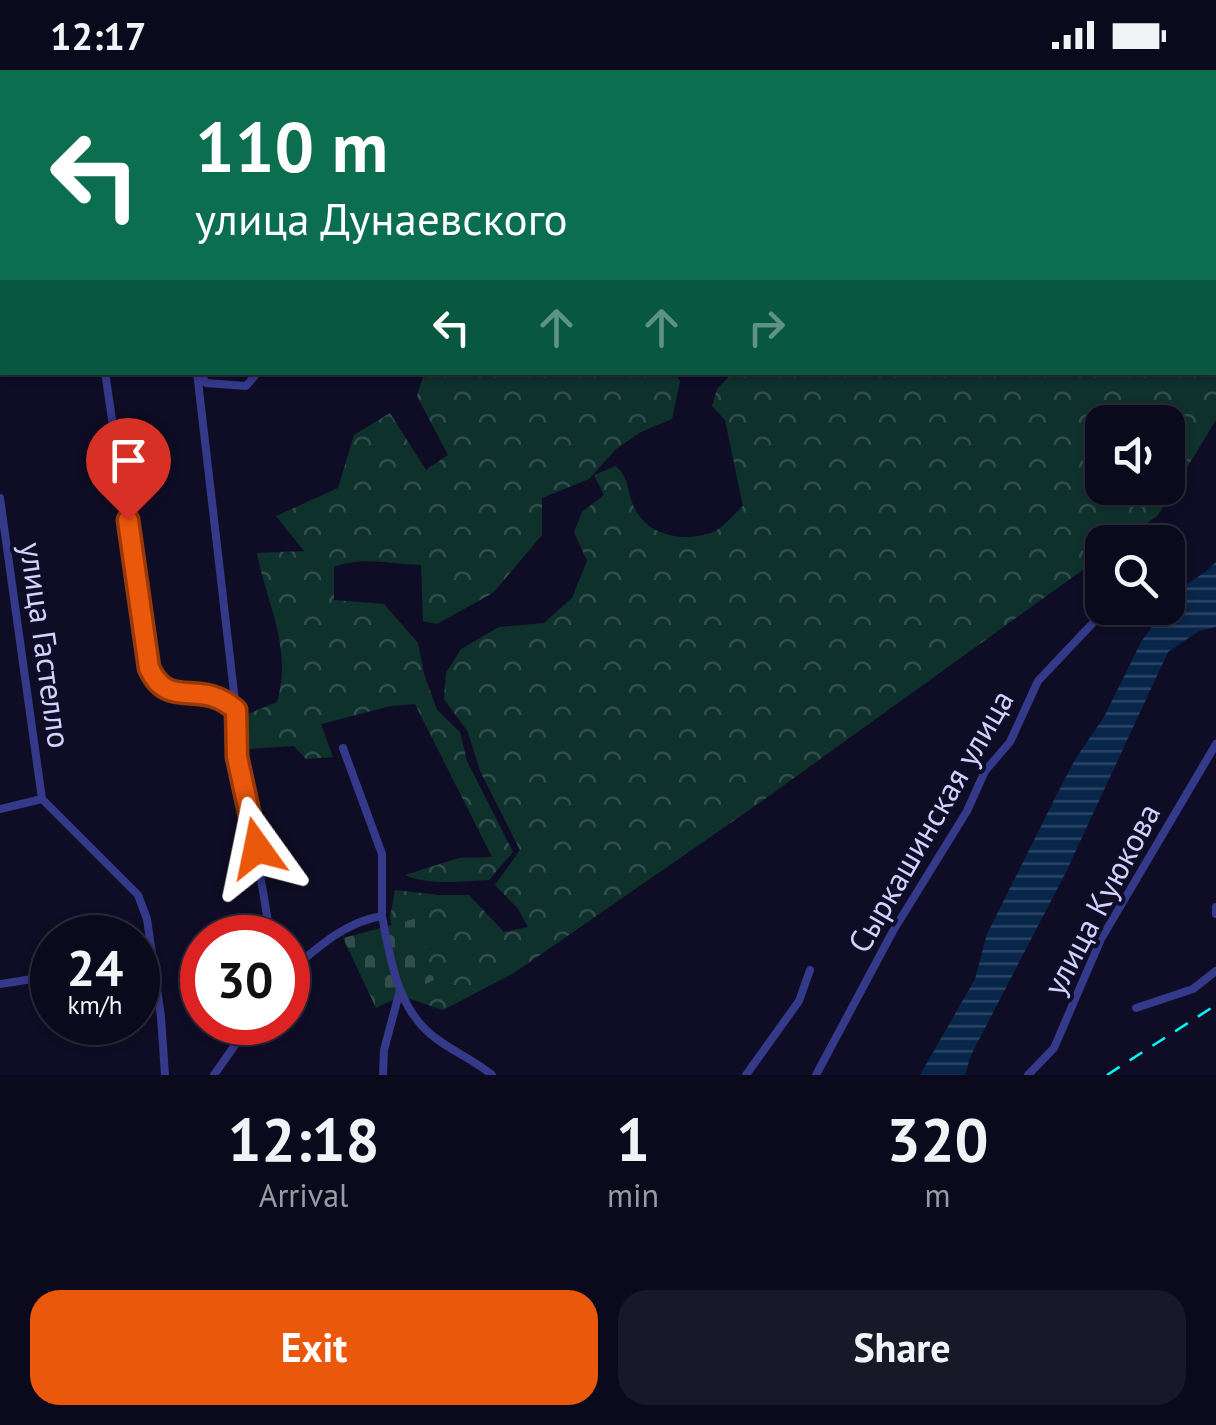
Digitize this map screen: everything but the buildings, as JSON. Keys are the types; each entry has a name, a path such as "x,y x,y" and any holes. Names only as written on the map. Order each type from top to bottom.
{"street":[{"path":"105,375 149,668 156,684 172,692 205,692 222,697 236,710"},
{"path":"198,375 236,710 237,757 267,915"},
{"path":"200,375 206,383 246,386 255,375"},
{"name":"улица Гастелло","path":"0,498 42,800"},
{"name":"Сыркашинская улица","path":"816,1075 893,931 967,811 985,771 1010,742 1038,681 1091,625"},
{"name":"улица Куюкова","path":"1028,1075 1054,1048 1101,940 1216,744"},
{"path":"343,748 382,854 382,916 400,990 409,1010 426,1031 492,1075"},
{"path":"0,809 42,800 138,895 148,919 164,1075"},
{"path":"310,955 337,934 365,919 382,916"},
{"path":"746,1075 799,1001 810,970"},
{"path":"1136,1008 1193,989 1216,971"},
{"path":"0,984 30,979"},
{"path":"383,1075 384,1050 400,990"},
{"path":"214,1075 235,1045"}],"green space":[{"path":"423,375 676,375 680,381 672,419 641,432 616,449 589,479 542,498 542,535 493,593 437,624 423,621 421,565 365,561 334,567 334,600 384,604 418,643 437,710 460,732 467,761 513,852 489,880 435,882 405,875 459,858 492,857 415,704 391,706 321,724 333,757 306,759 294,746 248,749 248,714 277,702 282,664 277,627 257,553 304,551 276,516 338,488 354,435 390,413 426,470 448,455 417,396"},
{"path":"730,375 1216,375 1216,420 1185,471 1185,405 1085,405 1085,505 1164,505 1158,515 1144,525 1085,525 1085,568 755,806 514,973 443,1010 407,998 390,917 395,890 469,895 504,932 528,927 518,909 495,885 520,850 480,771 468,732 444,699 446,673 461,649 499,627 544,623 572,598 587,561 574,532 582,512 604,495 594,475 616,466 641,518 668,535 691,537 713,532 743,506 725,420 712,406 717,389"},
{"path":"418,918 434,980 376,1008 343,938"}],"water":[{"path":"1216,562 1216,627 1199,631 1168,652 1066,872 971,1055 965,1075 920,1075 975,979 987,934 1057,794 1104,717 1141,642 1153,625 1185,625 1185,585"}],"railway":[{"path":"1107,1075 1216,1005"}],"route":[{"path":"128,520 149,668 156,684 172,692 205,692 222,697 236,710 237,757 257,848"}]}
